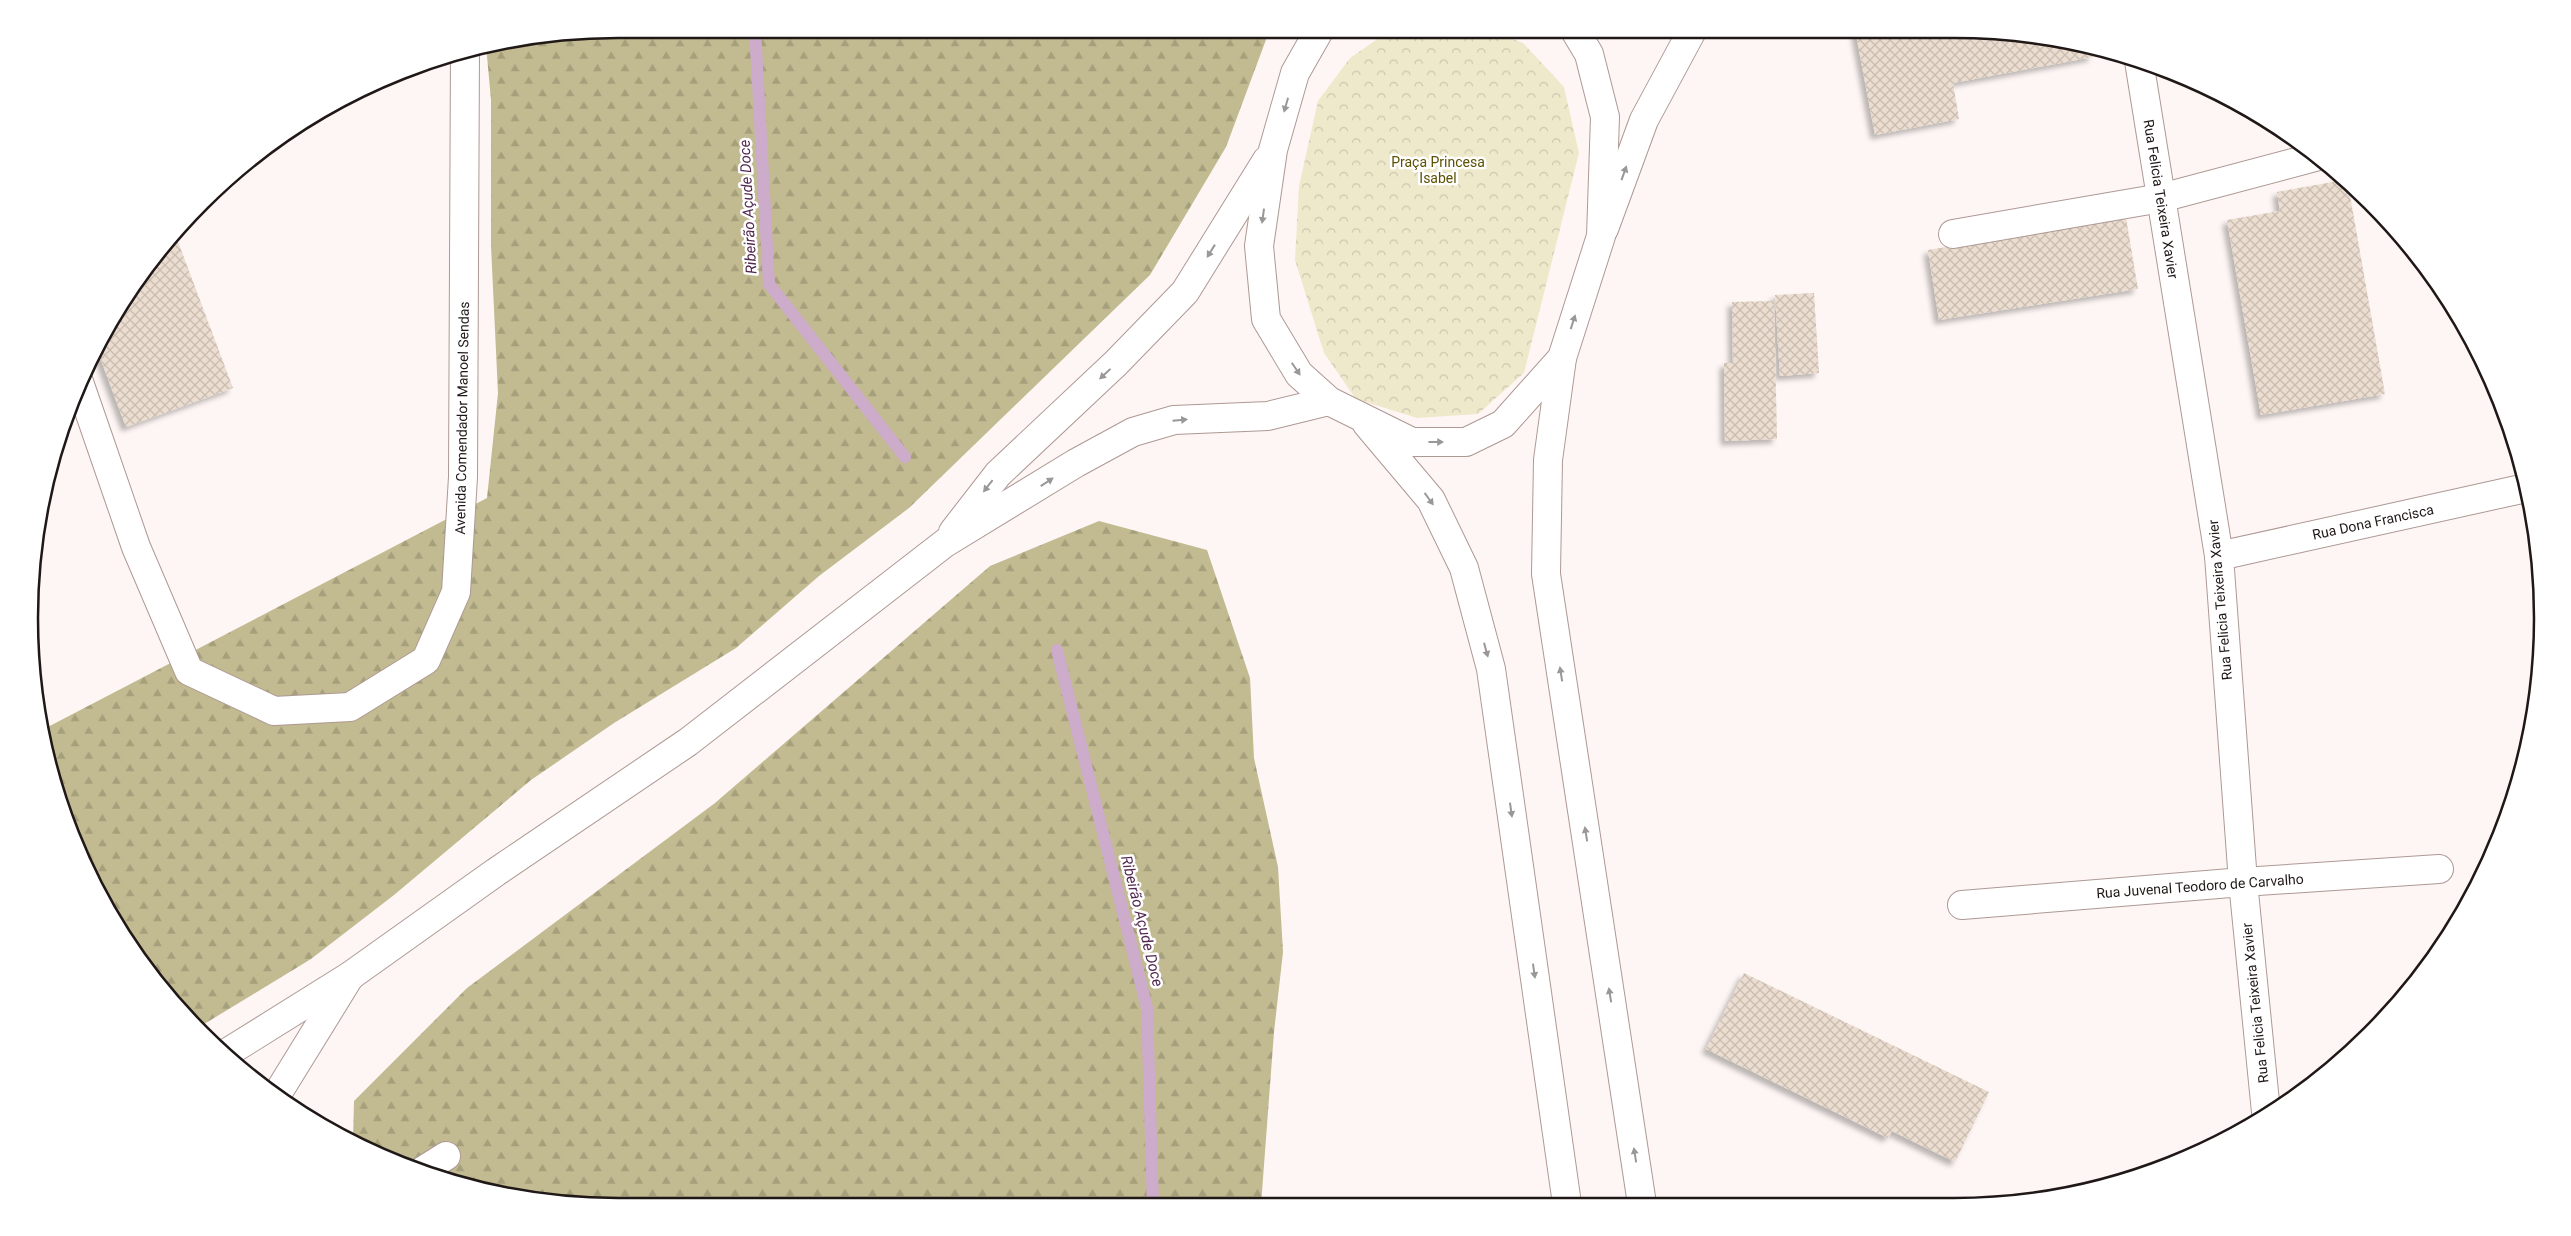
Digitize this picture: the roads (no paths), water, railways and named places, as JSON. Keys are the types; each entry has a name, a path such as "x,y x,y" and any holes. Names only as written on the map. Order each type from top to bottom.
{"main road":[{"path":"1303,38 1273,150 1259,246 1266,319 1299,374 1329,401 1364,421 1412,442 1466,442 1503,424 1562,358"},
{"path":"1294,73 1315,38"},
{"path":"1579,38 1589,54 1605,117 1601,236"},
{"path":"1641,1198 1546,574 1548,460 1562,358 1601,236 1644,120 1688,38"},
{"name":"Avenida Comendador Manoel Sendas","path":"83,394 136,547 189,671 274,711 350,707 426,660 456,592 458,564 463,478 465,58"},
{"name":"Rua Felicia Teixeira Xavier","path":"2139,68 2219,556 2243,882 2266,1107"},
{"path":"945,543 998,474 1116,363 1185,292 1273,150"},
{"path":"1953,234 2161,198 2308,159"},
{"path":"231,1051 350,976 496,872 688,742 945,543 1076,463 1133,432 1174,420 1268,416 1329,401"},
{"path":"1364,421 1432,500 1464,568 1491,669 1566,1198"},
{"name":"Rua Dona Francisca","path":"2219,556 2519,490"},
{"name":"Rua Juvenal Teodoro de Carvalho","path":"1962,905 2243,882 2439,869"},
{"path":"280,1090 350,976"},
{"path":"428,1167 446,1156"}],"waterway":[{"name":"Ribeirão Açude Doce","path":"755,38 769,284 905,457"},
{"name":"Ribeirão Açude Doce","path":"1057,650 1147,1008 1153,1198"}],"park label":[{"name":"Praça Princesa Isabel","path":"1438,170"}]}
